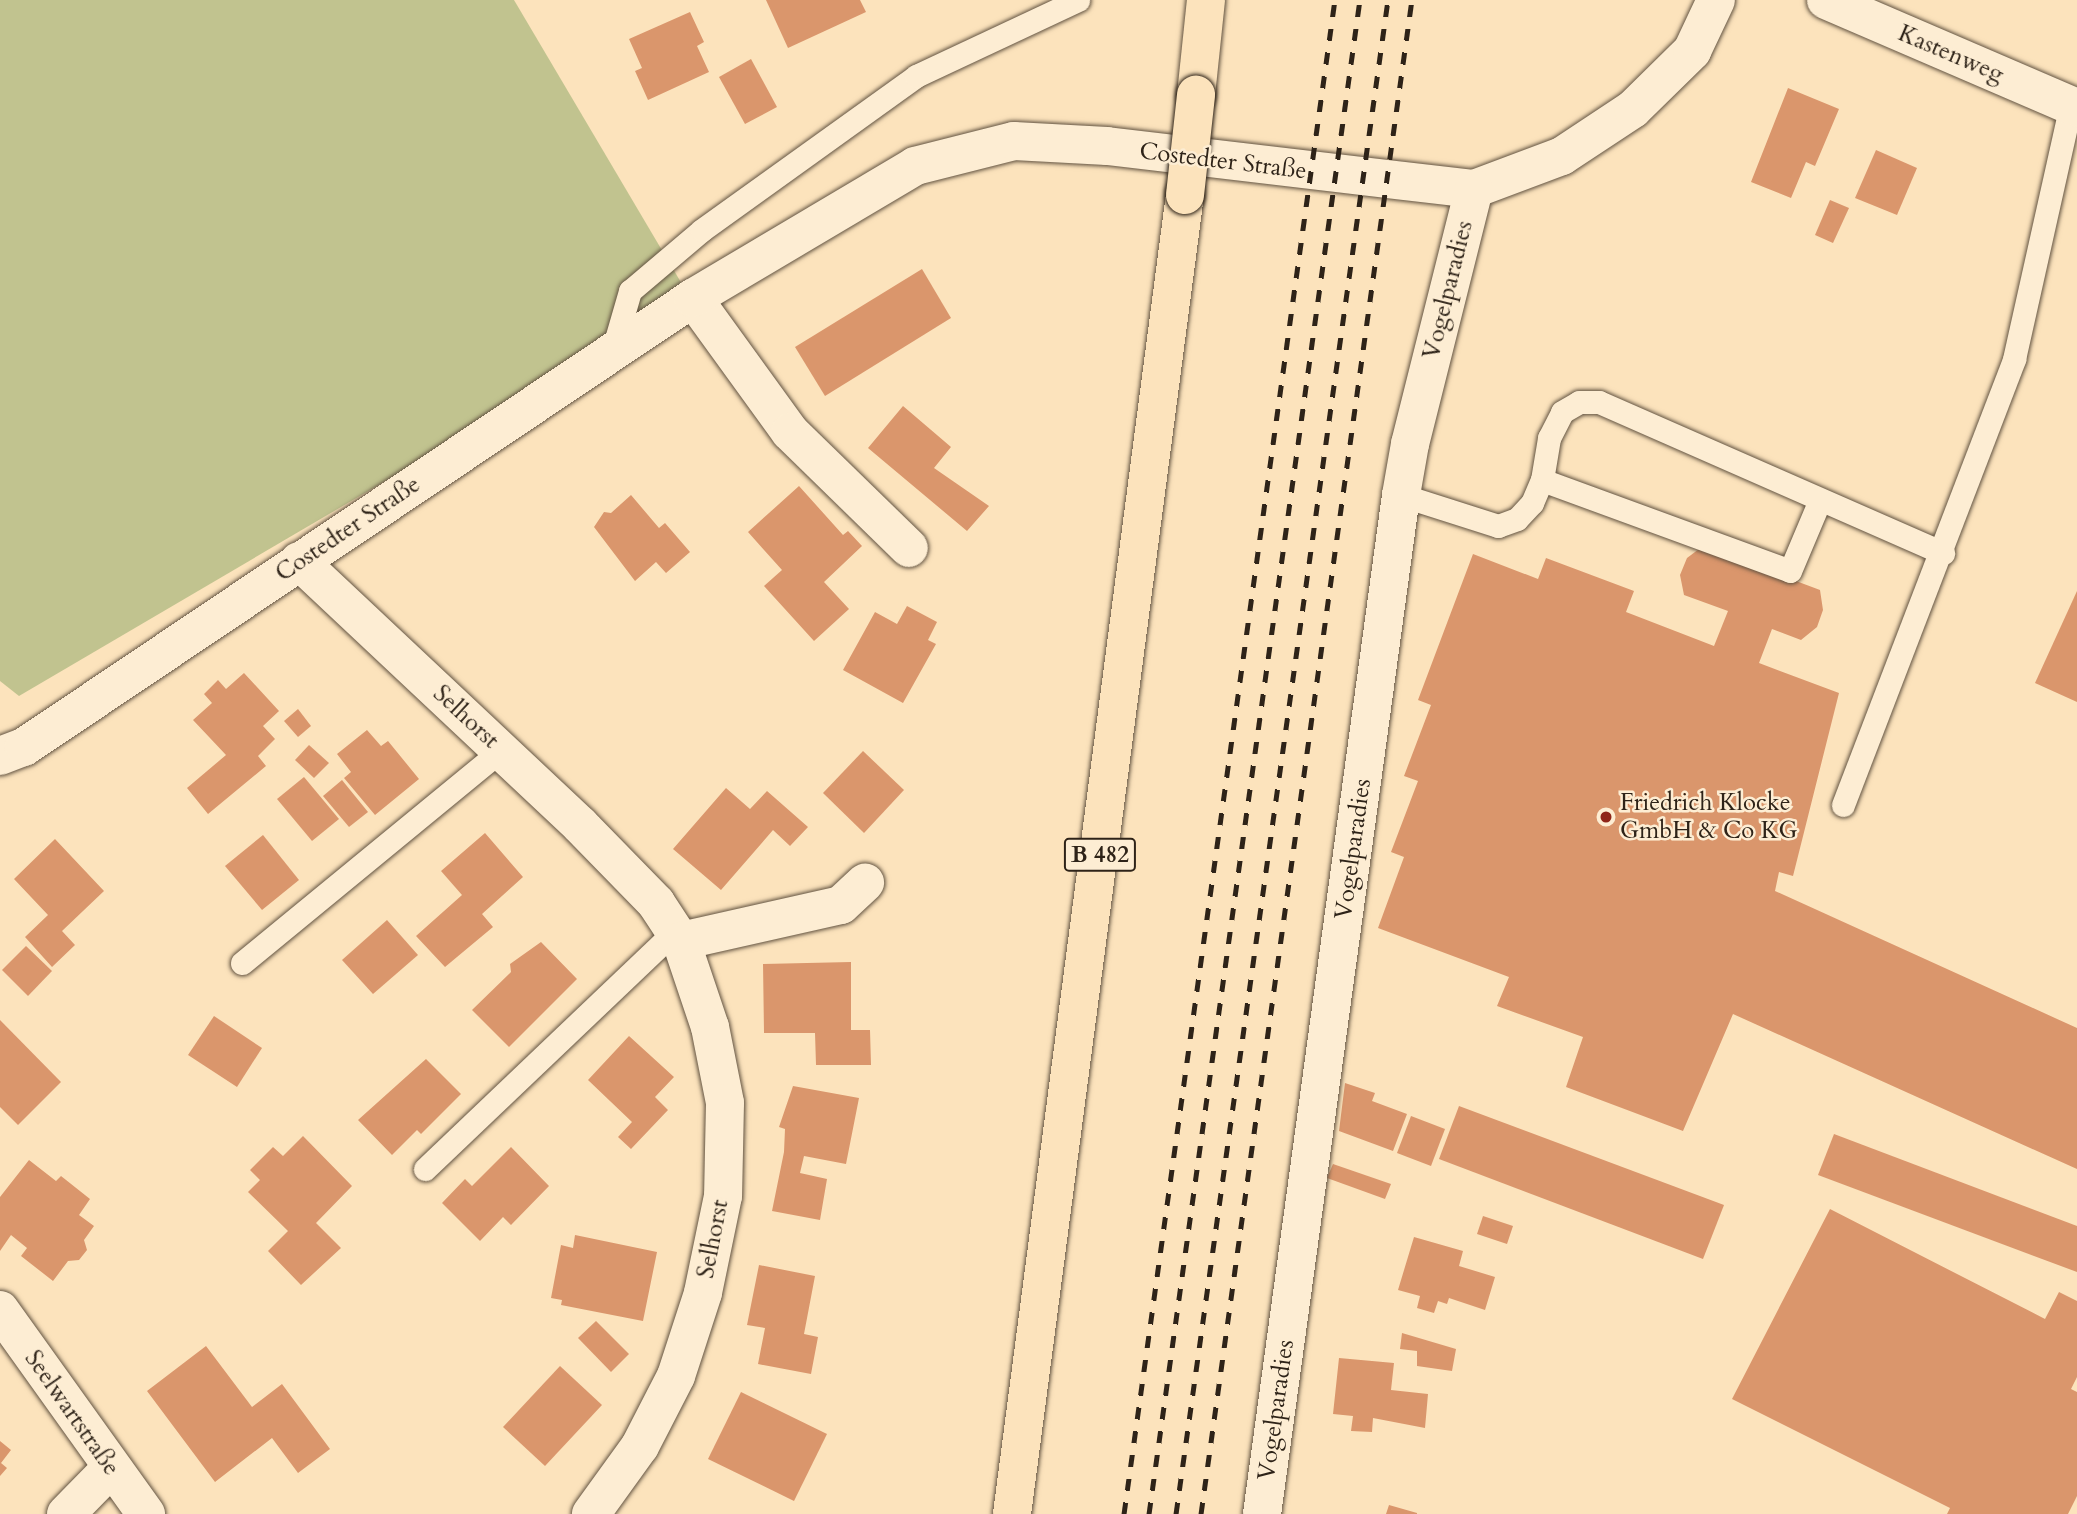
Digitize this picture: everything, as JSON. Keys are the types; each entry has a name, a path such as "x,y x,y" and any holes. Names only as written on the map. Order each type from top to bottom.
{"main road":[{"name":"B 482","path":"1012,1514 1185,195 1206,0"}],"street":[{"name":"Costedter Straße","path":"0,756 24,747 693,298 915,166 1014,141 1107,146 1475,189 1562,156 1633,109 1692,51 1716,0"},
{"name":"Kastenweg","path":"1826,0 2074,107"},
{"name":"Vogelparadies","path":"1262,1514 1401,495 1413,431 1475,189"},
{"path":"693,298 790,432 909,548"},
{"name":"Selhorst","path":"299,561 624,867 678,936 710,1027 725,1103 723,1196 703,1293 676,1376 640,1446 590,1514"},
{"path":"678,936 841,905 866,883"},
{"name":"Seelwartstraße","path":"0,1310 110,1469 146,1514"},
{"path":"66,1514 110,1469"}],"lane":[{"path":"612,353 631,291 702,230 916,76 1079,0"},
{"path":"1843,805 1943,553 2014,359 2074,107"},
{"path":"1401,495 1498,526 1517,519 1532,503 1542,480 1549,438 1562,412 1579,402 1599,402 1943,553"},
{"path":"1542,480 1790,571 1820,500"},
{"path":"242,963 501,750"},
{"path":"425,1169 678,936"}],"green space":[{"path":"0,0 514,0 692,301 19,696 0,681"}],"building":[{"path":"766,0 860,0 866,12 788,48"},
{"path":"690,12 704,42 697,46 709,72 648,100 635,71 642,68 629,39"},
{"path":"751,59 777,107 745,124 719,77"},
{"path":"1788,88 1839,109 1815,166 1806,162 1791,198 1751,182"},
{"path":"1876,150 1917,168 1897,215 1855,198"},
{"path":"1830,200 1849,208 1833,243 1815,235"},
{"path":"922,269 951,318 825,396 795,347"},
{"path":"903,406 951,447 934,468 989,506 967,531 868,448"},
{"path":"799,486 843,535 848,531 862,546 824,582 849,609 814,641 764,586 782,570 748,532"},
{"path":"631,495 659,528 665,523 690,552 666,573 656,562 635,581 594,527 604,512 611,513"},
{"name":"Friedrich Klocke GmbH & Co KG","path":"1703,546 1820,590 1823,610 1817,627 1801,640 1772,629 1759,663 1839,693 1793,876 1779,872 1775,891 2077,1028 2077,1169 1733,1014 1683,1131 1566,1087 1583,1037 1497,1006 1509,977 1378,928 1404,857 1391,852 1418,781 1404,776 1431,705 1418,700 1473,554 1538,579 1546,558 1634,591 1626,612 1714,646 1728,611 1684,595 1680,575 1687,558"},
{"path":"2077,591 2077,702 2035,683"},
{"path":"907,606 937,622 928,640 936,644 903,703 843,670 875,612 897,624"},
{"path":"244,673 279,711 263,726 275,739 258,756 266,766 208,814 187,788 226,755 193,720 212,703 204,694 218,680 226,689"},
{"path":"298,709 311,726 298,737 284,721"},
{"path":"367,730 381,746 388,741 419,779 375,815 344,778 351,772 337,754"},
{"path":"309,745 329,763 314,778 295,760"},
{"path":"863,751 904,790 864,833 823,793"},
{"path":"304,777 339,819 312,841 277,799"},
{"path":"342,780 368,812 349,827 323,796"},
{"path":"726,788 750,809 767,791 808,827 790,846 773,830 721,890 673,849"},
{"path":"485,833 523,877 482,914 493,927 445,967 416,936 462,895 441,871"},
{"path":"263,835 299,880 262,910 225,866"},
{"path":"55,839 104,891 62,931 75,945 52,967 25,937 48,915 14,879"},
{"path":"387,920 418,955 373,994 342,960"},
{"path":"541,942 577,979 509,1047 472,1010 511,972 510,964"},
{"path":"26,946 52,971 28,996 2,970"},
{"path":"851,962 851,1030 870,1030 871,1065 816,1065 815,1033 764,1033 763,964"},
{"path":"214,1016 262,1048 237,1087 188,1055"},
{"path":"0,1020 61,1082 18,1125 0,1107"},
{"path":"629,1036 674,1077 655,1097 668,1110 631,1149 618,1137 632,1122 588,1080"},
{"path":"426,1059 461,1094 421,1134 417,1130 392,1155 358,1120"},
{"path":"1345,1083 1375,1093 1372,1101 1407,1114 1393,1151 1339,1131"},
{"path":"793,1086 859,1098 846,1164 804,1156 800,1173 827,1179 820,1220 772,1211 784,1152 785,1129 779,1127"},
{"path":"1459,1106 1724,1205 1703,1259 1439,1159"},
{"path":"1411,1116 1445,1129 1431,1166 1397,1153"},
{"path":"1834,1134 2077,1226 2077,1272 1818,1175"},
{"path":"303,1136 352,1186 316,1223 341,1248 301,1285 268,1251 288,1231 248,1192 260,1180 250,1170 273,1147 283,1156"},
{"path":"511,1147 549,1186 511,1225 503,1217 480,1241 442,1203 465,1179 472,1186"},
{"path":"29,1160 56,1181 61,1176 90,1199 79,1215 94,1226 84,1240 87,1250 79,1260 68,1261 53,1281 21,1256 27,1248 11,1235 0,1251 0,1197"},
{"path":"1333,1164 1391,1184 1385,1199 1327,1178"},
{"path":"1830,1209 2045,1319 2059,1292 2077,1301 2077,1377 2071,1389 2077,1392 2077,1496 2068,1514 1947,1514 1950,1508 1732,1399"},
{"path":"1483,1216 1513,1226 1507,1244 1477,1234"},
{"path":"575,1235 657,1252 643,1321 561,1305 562,1300 551,1298 561,1245 573,1248"},
{"path":"1414,1237 1463,1251 1459,1266 1495,1277 1485,1310 1449,1298 1447,1304 1438,1301 1434,1313 1417,1308 1420,1296 1398,1290"},
{"path":"759,1265 815,1276 804,1334 818,1337 811,1374 758,1364 765,1328 747,1325"},
{"path":"596,1321 629,1354 611,1372 578,1338"},
{"path":"1402,1333 1456,1349 1452,1371 1417,1366 1417,1351 1400,1349"},
{"path":"206,1346 252,1407 282,1384 330,1449 298,1473 272,1438 215,1482 147,1391"},
{"path":"1339,1358 1394,1363 1391,1390 1428,1394 1425,1428 1373,1418 1372,1432 1351,1431 1353,1416 1333,1414"},
{"path":"560,1366 602,1405 545,1466 503,1427"},
{"path":"741,1392 827,1434 794,1501 708,1459"},
{"path":"0,1441 11,1450 1,1463 7,1468 0,1476"},
{"path":"1389,1505 1417,1513 1417,1514 1386,1514"}],"railway":[{"path":"1124,1514 1335,0"},
{"path":"1149,1514 1360,0"},
{"path":"1176,1514 1388,0"},
{"path":"1201,1514 1412,0"}],"place":[{"name":"Friedrich Klocke GmbH & Co KG","path":"1606,817"}]}
